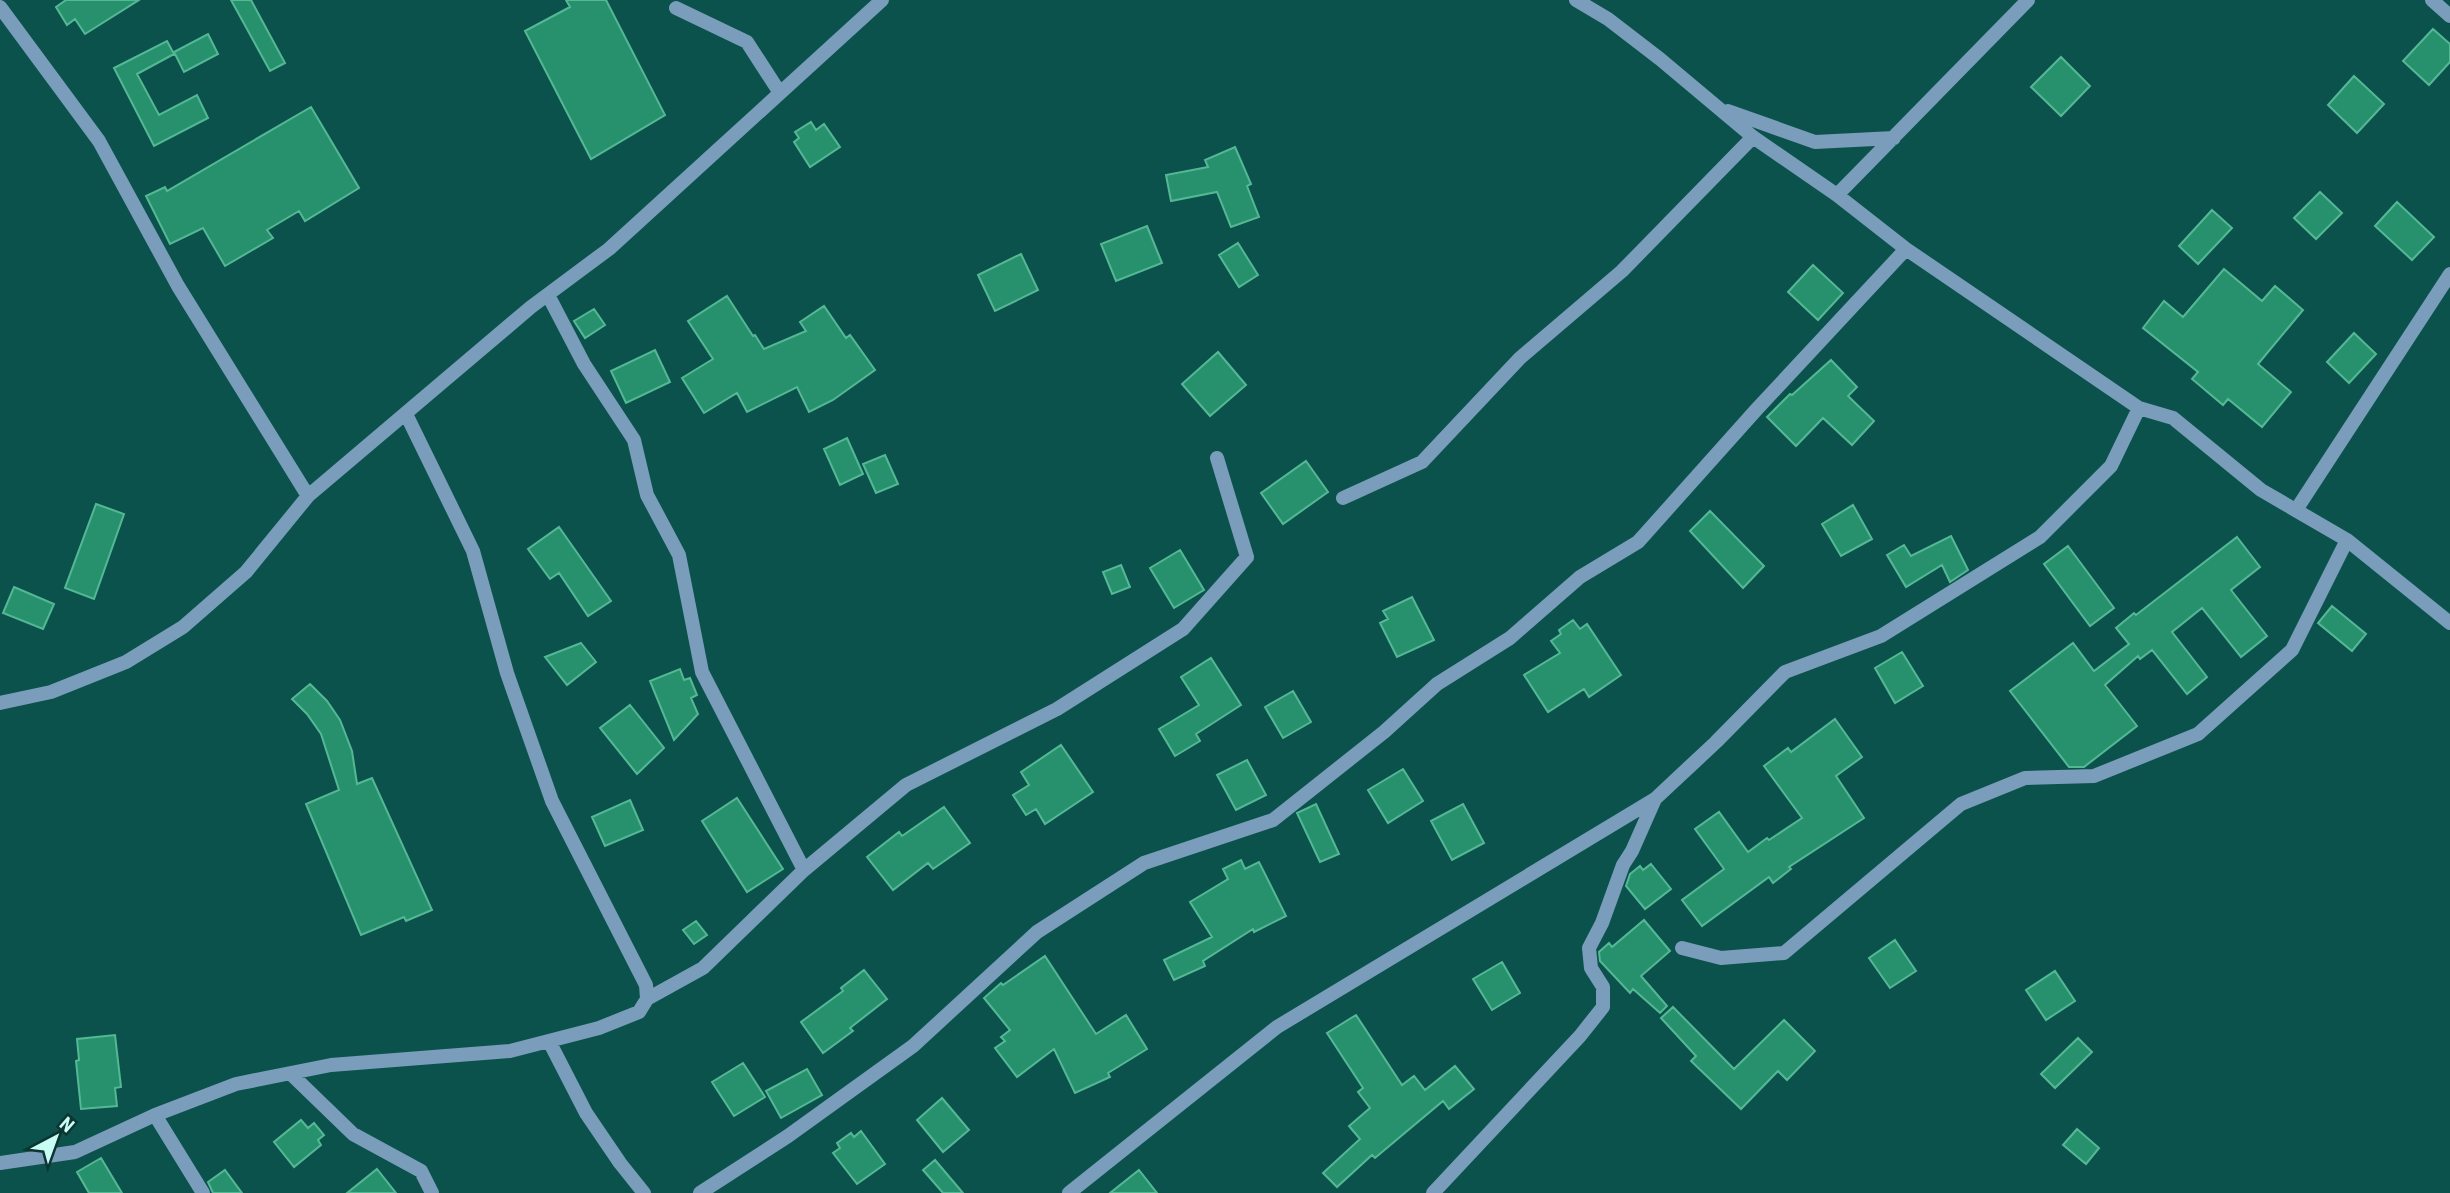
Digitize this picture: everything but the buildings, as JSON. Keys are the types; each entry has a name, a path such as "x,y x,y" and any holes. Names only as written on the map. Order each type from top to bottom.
{"street":[{"path":"0,704 51,692 126,662 183,627 246,572 308,496 443,380 609,249 882,0"},
{"path":"1576,0 1608,19 1753,137 1837,195 1906,249 2139,408 2173,418 2261,490 2347,540 2450,623"},
{"path":"1837,195 2028,0"},
{"path":"2432,0 2450,16"},
{"path":"0,7 99,141 178,286 308,496"},
{"path":"676,8 747,42 780,93"},
{"path":"1720,108 1815,142 1894,138"},
{"path":"1343,498 1422,461 1520,358 1622,271 1753,137"},
{"path":"700,1193 788,1136 913,1046 1037,932 1144,863 1273,820 1384,732 1437,684 1510,638 1580,577 1639,542 1756,410 1906,249"},
{"path":"2295,510 2450,274"},
{"path":"548,295 584,364 634,440 647,495 679,555 702,672 804,870"},
{"path":"1069,1193 1277,1027 1655,799 1785,672 1881,636 2040,537 2111,466 2139,408"},
{"path":"406,414 473,551 507,673 552,801 646,985 647,999"},
{"path":"0,1163 75,1152 155,1115 236,1084 331,1065 510,1051 599,1028 639,1012 647,999 703,968 804,870 906,785 1057,709 1183,629 1247,557 1217,458"},
{"path":"1682,948 1721,958 1784,953 1961,804 2025,778 2094,776 2198,734 2292,650 2347,540"},
{"path":"1433,1193 1580,1036 1603,1007 1603,987 1591,968 1589,948 1602,923 1623,865 1632,852 1655,799"},
{"path":"549,1041 586,1113 644,1193"},
{"path":"291,1074 353,1133 421,1171 432,1193"},
{"path":"155,1115 202,1193"}]}
